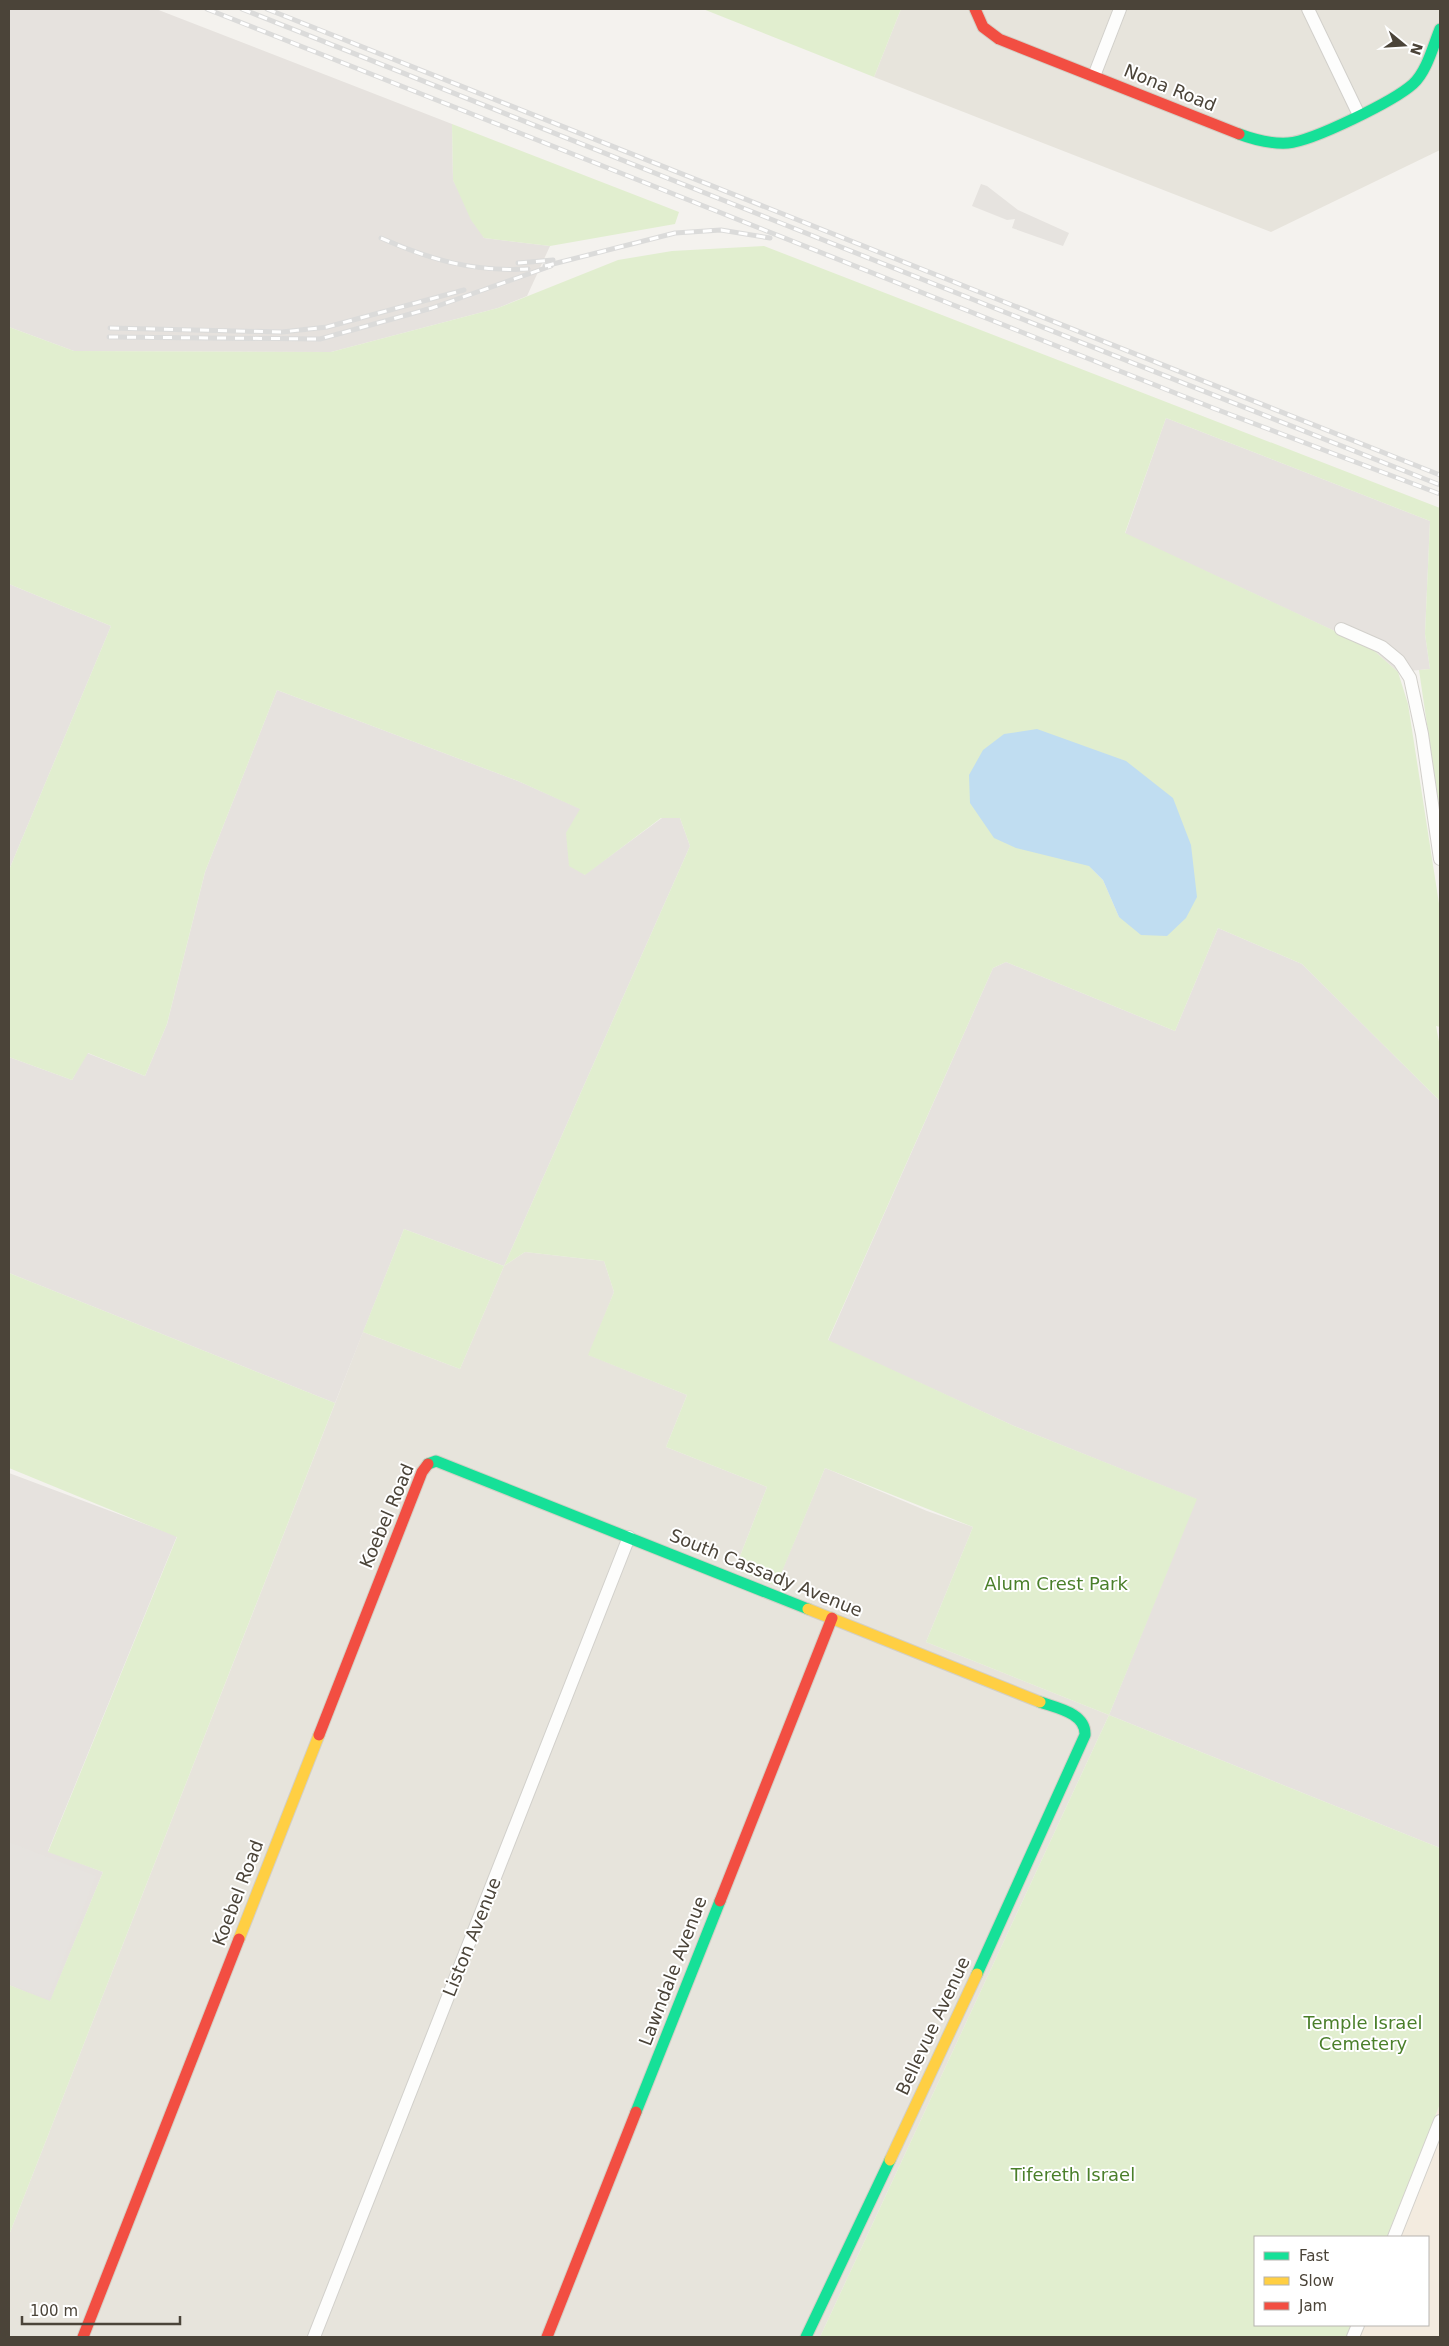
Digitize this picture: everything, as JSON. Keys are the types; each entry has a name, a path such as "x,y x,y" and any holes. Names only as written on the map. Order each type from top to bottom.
{"street":[{"path":"1094,76 1120,9"},
{"path":"1308,9 1360,115"},
{"name":"Nona Road","path":"976,13 986,31 999,39 1254,140 1270,144 1298,142 1392,99 1414,83 1427,61 1440,29"},
{"path":"1341,629 1382,647 1398,660 1410,678 1422,734 1440,859"},
{"name":"South Cassady Avenue","path":"429,1463 443,1462 1076,1716 1082,1720 1085,1727"},
{"name":"Koebel Road","path":"83,2337 418,1481 429,1463"},
{"name":"Liston Avenue","path":"314,2337 629,1537"},
{"name":"Lawndale Avenue","path":"547,2337 832,1618"},
{"name":"Bellevue Avenue","path":"806,2337 964,2004 1085,1735 1085,1727"},
{"path":"1394,2236 1440,2121"}],"shaded area":[{"path":"9,9 156,9 452,124 453,180 484,238 550,246 527,296 498,308 331,352 74,351 9,327"},
{"path":"901,9 1440,9 1440,150 1271,232 874,77"},
{"path":"981,184 987,186 1018,210 1069,233 1063,246 1012,228 1015,219 1007,220 972,206"},
{"path":"1166,418 1430,521 1425,634 1430,669 1398,672 1371,648 1125,534"},
{"path":"9,584 111,626 9,870"},
{"path":"277,690 518,781 581,809 584,875 662,818 680,818 690,846 504,1266 404,1229 335,1403 9,1273 9,1057 72,1080 87,1053 145,1076 167,1024 205,872"},
{"path":"1218,928 1302,964 1440,1101 1440,1848 1109,1715 1196,1499 1014,1426 828,1341 993,968 1006,962 1175,1031"},
{"path":"525,1252 604,1261 614,1292 589,1355 687,1395 666,1447 767,1487 735,1569 776,1585 825,1468 927,1511 973,1527 926,1642 1109,1715 820,2337 9,2337 9,2235 363,1332 460,1369 504,1266"},
{"path":"9,1473 177,1536 48,1851 103,1872 50,2002 9,1985"},
{"path":"9,1842 96,1876 48,1999 9,1984"},
{"path":"1440,2104 1440,2337 1348,2337 1353,2326 1429,2326 1429,2236 1387,2236"}],"green space":[{"path":"703,9 901,9 874,77"},
{"path":"452,124 679,212 675,224 550,246 484,238 471,220 453,180"},
{"name":"Alum Crest Park","path":"764,246 1440,508 1440,813 1419,670 1430,669 1425,634 1430,521 1166,418 1125,533 1371,648 1398,672 1408,704 1440,910 1440,1027 1436,1026 1440,1047 1440,1101 1302,964 1218,928 1175,1031 1006,962 993,968 828,1340 1014,1426 1197,1499 1109,1715 926,1642 973,1527 825,1468 776,1586 735,1569 767,1487 666,1447 687,1395 588,1355 614,1292 604,1261 525,1252 504,1266 690,846 680,818 661,818 585,875 569,866 566,833 580,809 518,781 277,690 205,872 167,1024 145,1076 88,1053 72,1080 9,1057 9,870 111,626 9,584 9,327 74,351 331,352 498,308 618,260 672,251","holes":["1089,866 1167,936 1119,917 1103,880"]},
{"path":"404,1229 504,1266 460,1369 363,1332"},
{"path":"9,1273 335,1403 9,2235 9,1985 50,2001 103,1872 48,1852 177,1537 9,1468"},
{"name":"Tifereth Israel","path":"1109,1715 1440,1848 1440,2104 1387,2236 1254,2236 1254,2326 1353,2326 1348,2337 820,2337"}],"water":[{"path":"1037,729 1126,761 1173,798 1191,845 1197,897 1186,918 1167,936 1141,935 1119,917 1103,880 1089,866 1016,848 994,838 970,803 969,775 983,750 1004,734"}],"railway":[{"path":"207,9 1213,408 1440,494"},
{"path":"242,9 1440,485"},
{"path":"267,9 1440,475"},
{"path":"545,266 675,233 721,230 770,238"},
{"path":"381,238 417,253 453,263 489,269 528,269"},
{"path":"518,263 553,260"},
{"path":"109,337 320,339 432,308 551,266"},
{"path":"110,328 282,332 327,327 464,290"}],"traffic: fast":[{"path":"1239,134 1275,143 1300,141 1334,128 1372,110 1403,91 1418,79 1426,65 1440,29"},
{"path":"428,1464 436,1461 808,1609"},
{"path":"977,1974 1085,1735 1081,1721 1076,1716 1040,1702"},
{"path":"636,2112 720,1901"},
{"path":"806,2337 890,2160"}],"traffic: slow":[{"path":"808,1609 1040,1702"},
{"path":"239,1939 319,1735"},
{"path":"890,2160 977,1974"}],"traffic: jam":[{"path":"975,9 983,27 999,39 1239,134"},
{"path":"319,1735 422,1472 428,1464"},
{"path":"720,1901 832,1618"},
{"path":"83,2337 239,1939"},
{"path":"547,2337 636,2112"}],"park label":[{"name":"Temple Israel Cemetery","path":"1363,2033"}]}
